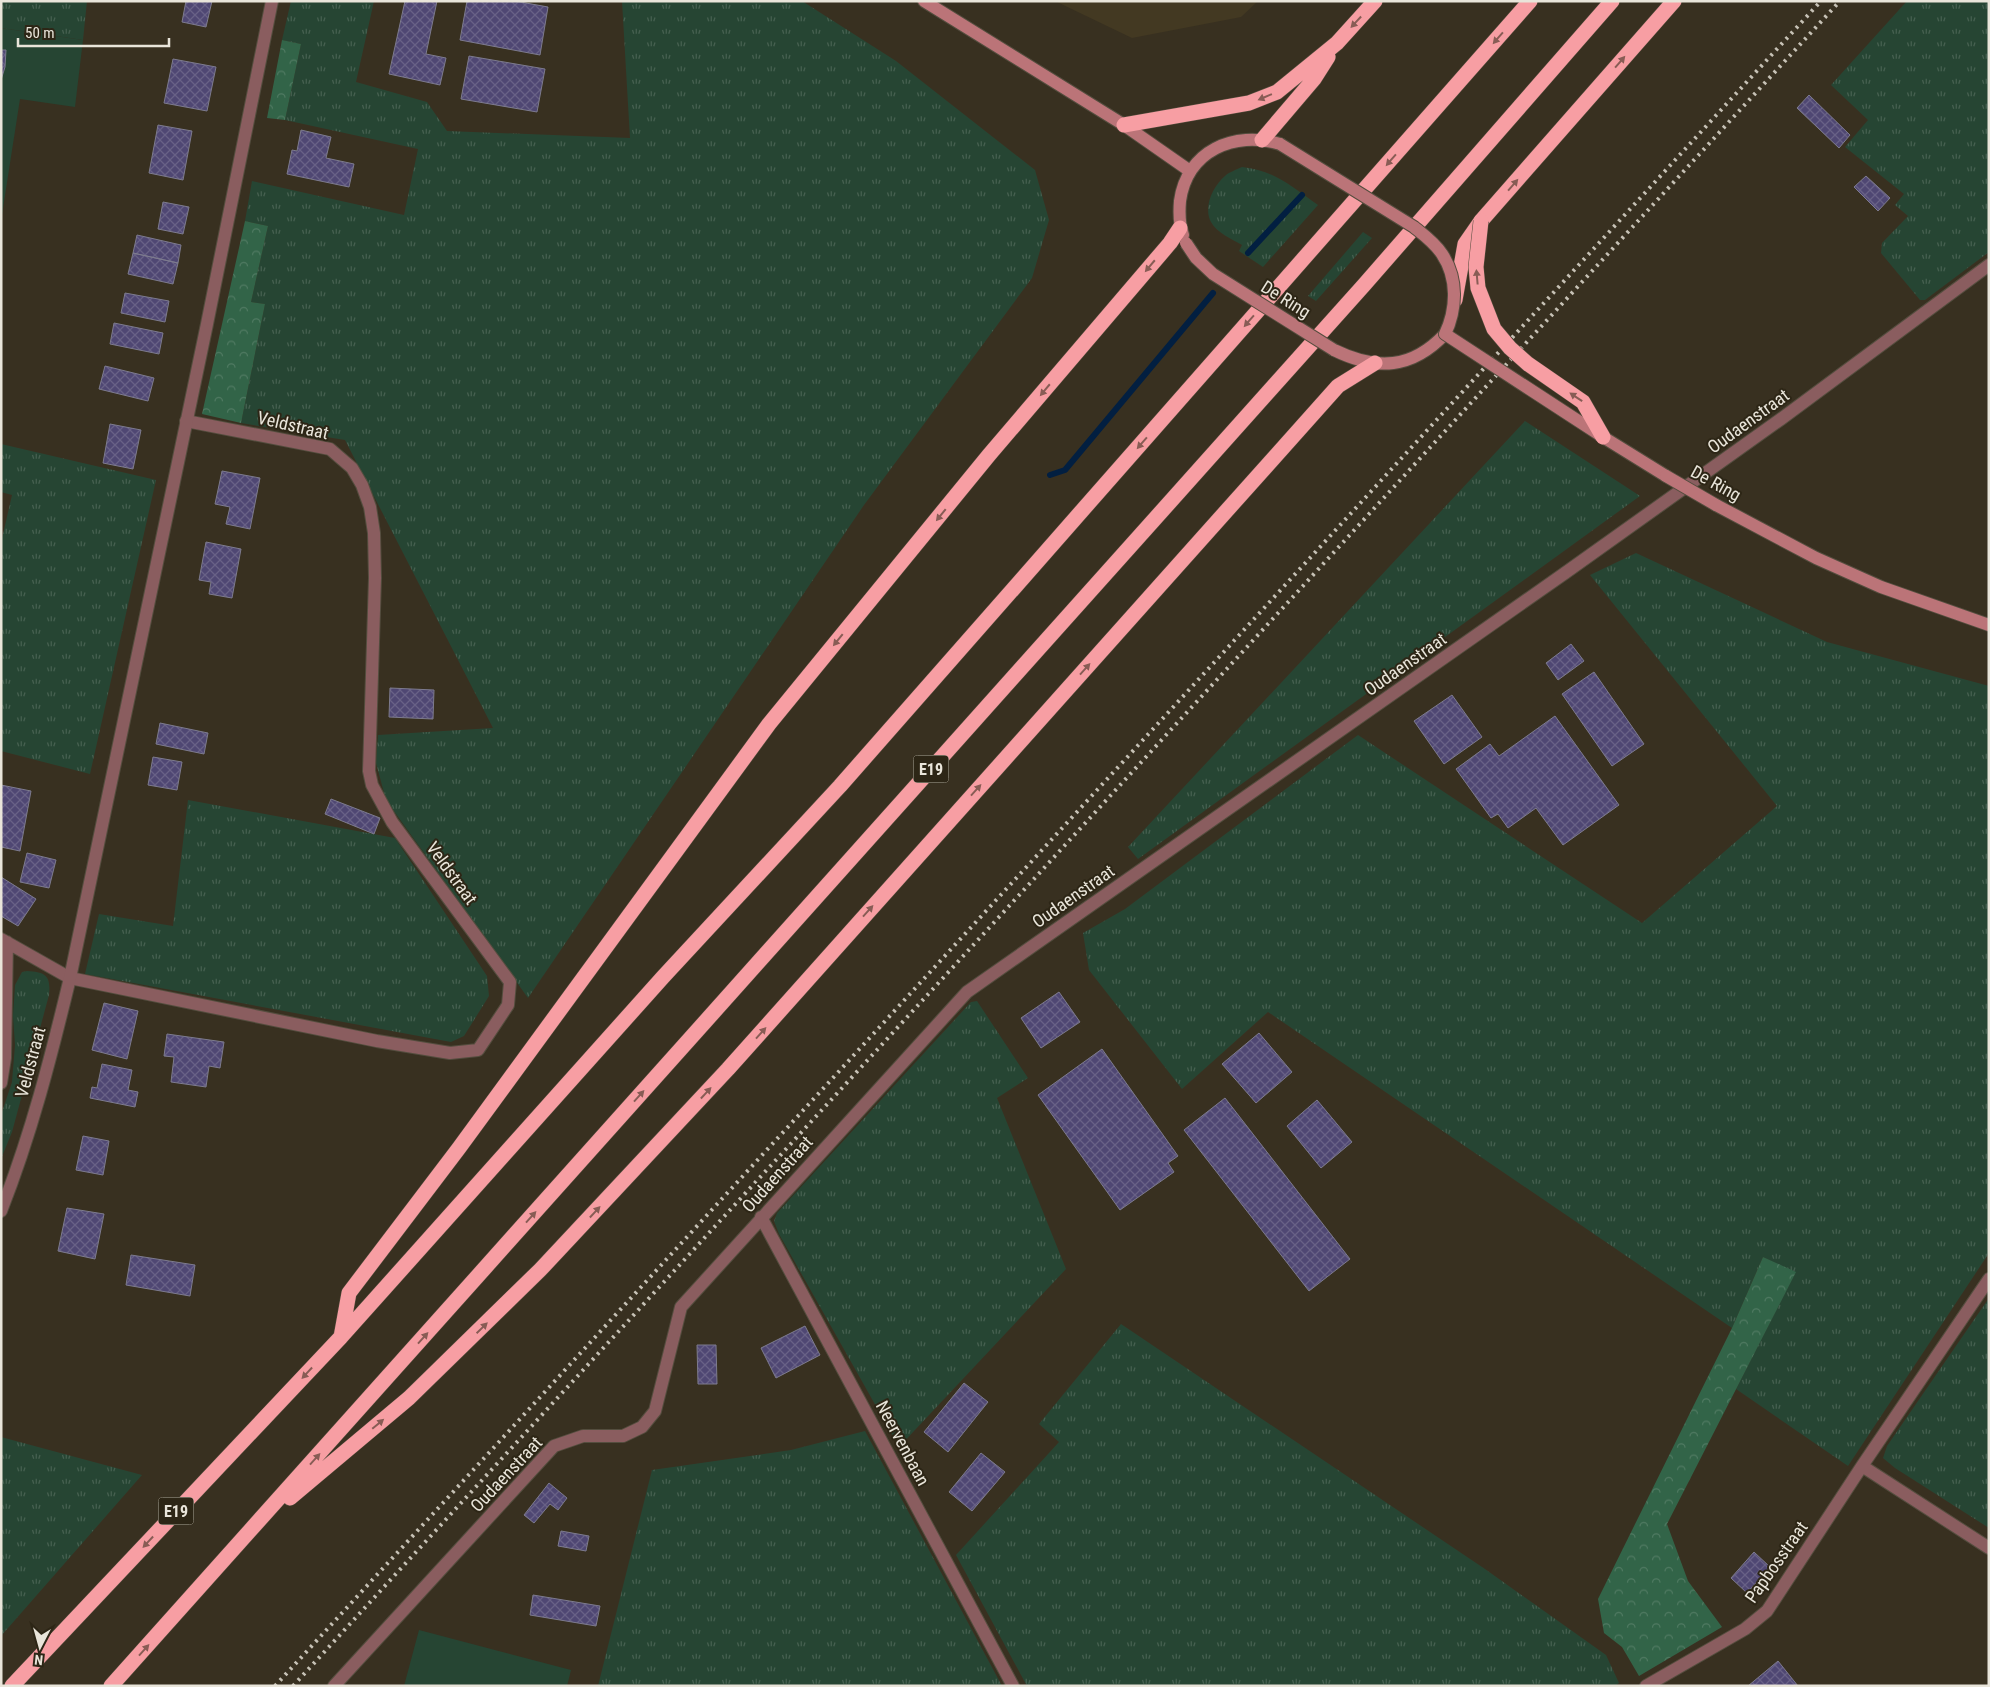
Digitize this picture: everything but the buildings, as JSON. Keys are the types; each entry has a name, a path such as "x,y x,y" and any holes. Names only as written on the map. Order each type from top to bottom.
{"highway":[{"path":"1124,125 1231,107 1263,99 1283,88 1337,43 1375,1"},
{"name":"E19","path":"12,1686 341,1337 664,977 840,786 1530,1"},
{"name":"E19","path":"111,1686 1364,285 1612,1"},
{"path":"1454,304 1465,244 1481,222 1674,1"},
{"path":"1262,140 1314,79 1337,43"},
{"path":"1481,222 1476,268 1478,288 1494,330 1528,364 1583,402 1602,437"},
{"path":"341,1337 350,1293 459,1148 769,724 989,455 1170,243 1180,228"},
{"path":"247,1535 409,1398 505,1306 728,1070 1338,386 1374,363"}],"main road":[{"path":"924,1 1124,125 1190,171"},
{"name":"De Ring","path":"1249,139 1262,140 1280,144 1414,227 1432,242 1442,254 1448,265 1454,304 1450,324 1445,334 1430,348 1411,359 1392,363 1374,363 1356,359 1334,350 1213,274 1196,258 1186,243 1180,228 1181,193 1190,171 1206,155 1227,143 1249,139"},
{"name":"De Ring","path":"1445,334 1602,437 1716,505 1816,558 1881,587 1989,625"}],"street":[{"name":"Veldstraat","path":"1,1211 16,1172 46,1076 70,978 272,1"},
{"name":"Oudaenstraat","path":"334,1686 554,1446 583,1436 623,1436 642,1427 655,1411 681,1307 967,992 1565,573 1781,419 1989,265"},
{"name":"Veldstraat","path":"70,978 377,1041 450,1053 478,1050 508,1004 510,982 392,822 372,786 369,771 375,578 374,533 370,507 362,485 352,468 330,449 186,421"},
{"path":"4,940 70,978"},
{"path":"1,1083 6,1058 4,940"},
{"name":"Neervenbaan","path":"761,1217 1013,1686"},
{"name":"Papbosstraat","path":"1646,1686 1745,1629 1767,1611 1862,1466 1989,1279"},
{"path":"1862,1466 1989,1548"}],"shaded area":[{"path":"1055,1 1258,1 1241,17 1132,38"}],"green space":[{"path":"1,1 87,1 83,40 1,28"},
{"path":"291,1 374,1 356,82 427,102 447,131 630,138 622,1 802,1 896,61 1035,170 1049,220 1032,278 864,505 528,998 386,800 376,763 378,735 493,728 345,440 241,423 265,304 251,302 268,226 245,221 252,181 404,215 418,149 285,120 301,44 282,40"},
{"path":"1907,1 1989,1 1989,252 1925,300 1920,300 1881,253 1882,243 1908,216 1895,205 1904,194 1845,147 1868,120 1831,85"},
{"path":"1,28 83,40 75,107 20,99 1,221"},
{"path":"282,40 301,44 285,120 267,118"},
{"path":"1242,167 1273,176 1318,205 1263,267 1239,251 1242,245 1217,229 1209,216 1210,197 1217,185 1231,172"},
{"path":"245,221 268,226 251,302 265,304 241,423 202,414"},
{"path":"1363,232 1372,238 1316,301 1308,296"},
{"path":"1525,421 1640,496 1138,859 1128,847"},
{"path":"1,444 156,480 90,774 1,751 1,543 12,495 1,492"},
{"path":"1636,553 1827,642 1989,686 1989,1253 1848,1466 1736,1389 1795,1273 1763,1257 1732,1328 1268,1012 1182,1089 1089,970 1083,933 1125,909 1358,735 1642,923 1777,806 1590,575"},
{"path":"188,800 395,838 487,976 489,996 464,1036 451,1042 85,974 99,914 173,926"},
{"path":"22,972 39,972 46,976 49,983 49,995 12,1132 1,1159 1,1115 12,1082 15,1045 13,1016 15,985"},
{"path":"977,1001 1028,1078 997,1098 1066,1269 899,1447 779,1234 774,1221 777,1213 971,1002"},
{"path":"1763,1257 1796,1272 1667,1524 1688,1581 1722,1627 1639,1676 1622,1647 1604,1633 1598,1599 1732,1328"},
{"path":"1989,1298 1989,1528 1895,1468 1883,1458 1887,1446"},
{"path":"1121,1324 1485,1569 1606,1655 1619,1683 1615,1686 1027,1686 956,1555 1059,1442 1039,1424"},
{"path":"865,1431 1002,1686 598,1686 652,1470 791,1450"},
{"path":"1,1437 142,1475 1,1636"},
{"path":"419,1630 571,1670 567,1686 404,1686"}],"waterway":[{"path":"1248,253 1302,195"},
{"path":"1050,475 1065,470 1213,293"}],"railway":[{"path":"275,1686 1821,1"},
{"path":"293,1686 1840,1"}]}
